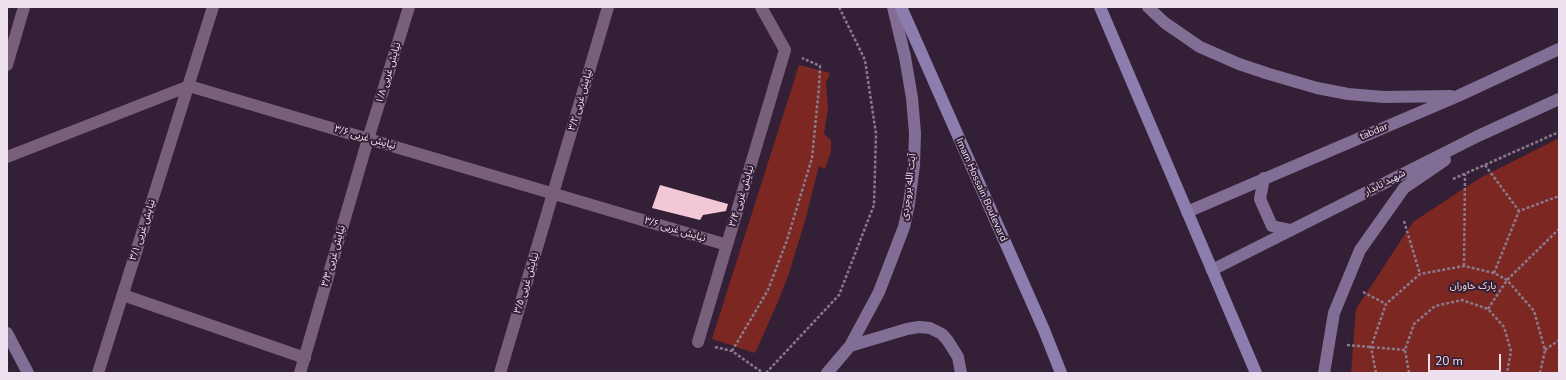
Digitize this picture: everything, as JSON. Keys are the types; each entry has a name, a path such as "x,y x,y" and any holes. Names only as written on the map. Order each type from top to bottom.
{"main road":[{"name":"آیت الله بروجردی","path":"827,373 850,346 879,292 904,227 914,165 915,134 912,98 905,57 893,7"},
{"name":"Imam Hossain Boulevard","path":"901,7 1044,330 1061,373"},
{"path":"1100,7 1256,373"},
{"path":"1148,7 1166,23 1200,47 1239,64 1317,88 1348,94 1384,97 1458,96"},
{"name":"tabdar","path":"1187,212 1458,96 1559,49"},
{"name":"شهید تابدار","path":"1212,270 1478,136 1559,99"},
{"path":"1324,373 1334,313 1360,250 1404,188 1478,136"},
{"path":"1264,178 1260,199 1272,226 1291,230"},
{"path":"850,346 907,329 919,327 930,328 942,334 948,341 958,357 961,373"},
{"path":"7,333 28,373"}],"street":[{"path":"7,66 24,7"},
{"name":"نیایش غربی ۳/۱","path":"98,373 213,7"},
{"name":"نیایش غربی ۱/۸","path":"368,139 409,7"},
{"name":"نیایش غربی ۳/۲","path":"554,194 608,7"},
{"path":"761,7 785,50"},
{"name":"نیایش غربی ۳/۴","path":"698,342 785,50"},
{"path":"7,157 189,86"},
{"name":"نیایش غربی ۳/۶","path":"189,86 727,245"},
{"name":"نیایش غربی ۳/۳","path":"300,373 368,139"},
{"name":"نیایش غربی ۳/۵","path":"500,373 554,194"},
{"path":"123,295 305,358"}],"path":[{"path":"698,342 732,351 764,373 839,295 874,205 876,134 865,60 839,7"},
{"path":"732,351 768,290 786,240 812,158 820,66 785,50"},
{"path":"1451,180 1559,132"},
{"path":"1486,165 1519,211"},
{"path":"1464,266 1465,174"},
{"path":"1494,273 1519,211 1559,196"},
{"path":"1403,216 1420,274"},
{"path":"1488,309 1507,280 1559,229"},
{"path":"1376,373 1371,347 1386,304 1420,274 1464,266 1494,273 1507,280 1534,311 1545,350 1540,373"},
{"path":"1360,290 1386,304"},
{"path":"1409,373 1405,350 1414,324 1435,306 1462,300 1488,309 1504,327 1511,351 1507,373"},
{"path":"1545,350 1559,340"},
{"path":"1345,345 1405,350"}],"green space":[{"path":"799,65 830,73 826,83 828,108 824,134 831,140 831,151 825,169 819,166 805,221 788,276 755,353 712,339"},
{"name":"پارک خاوران","path":"1559,138 1559,373 1351,373 1356,309 1413,222 1480,178"}],"building":[{"path":"660,185 728,204 726,211 703,215 700,220 652,208"}]}
